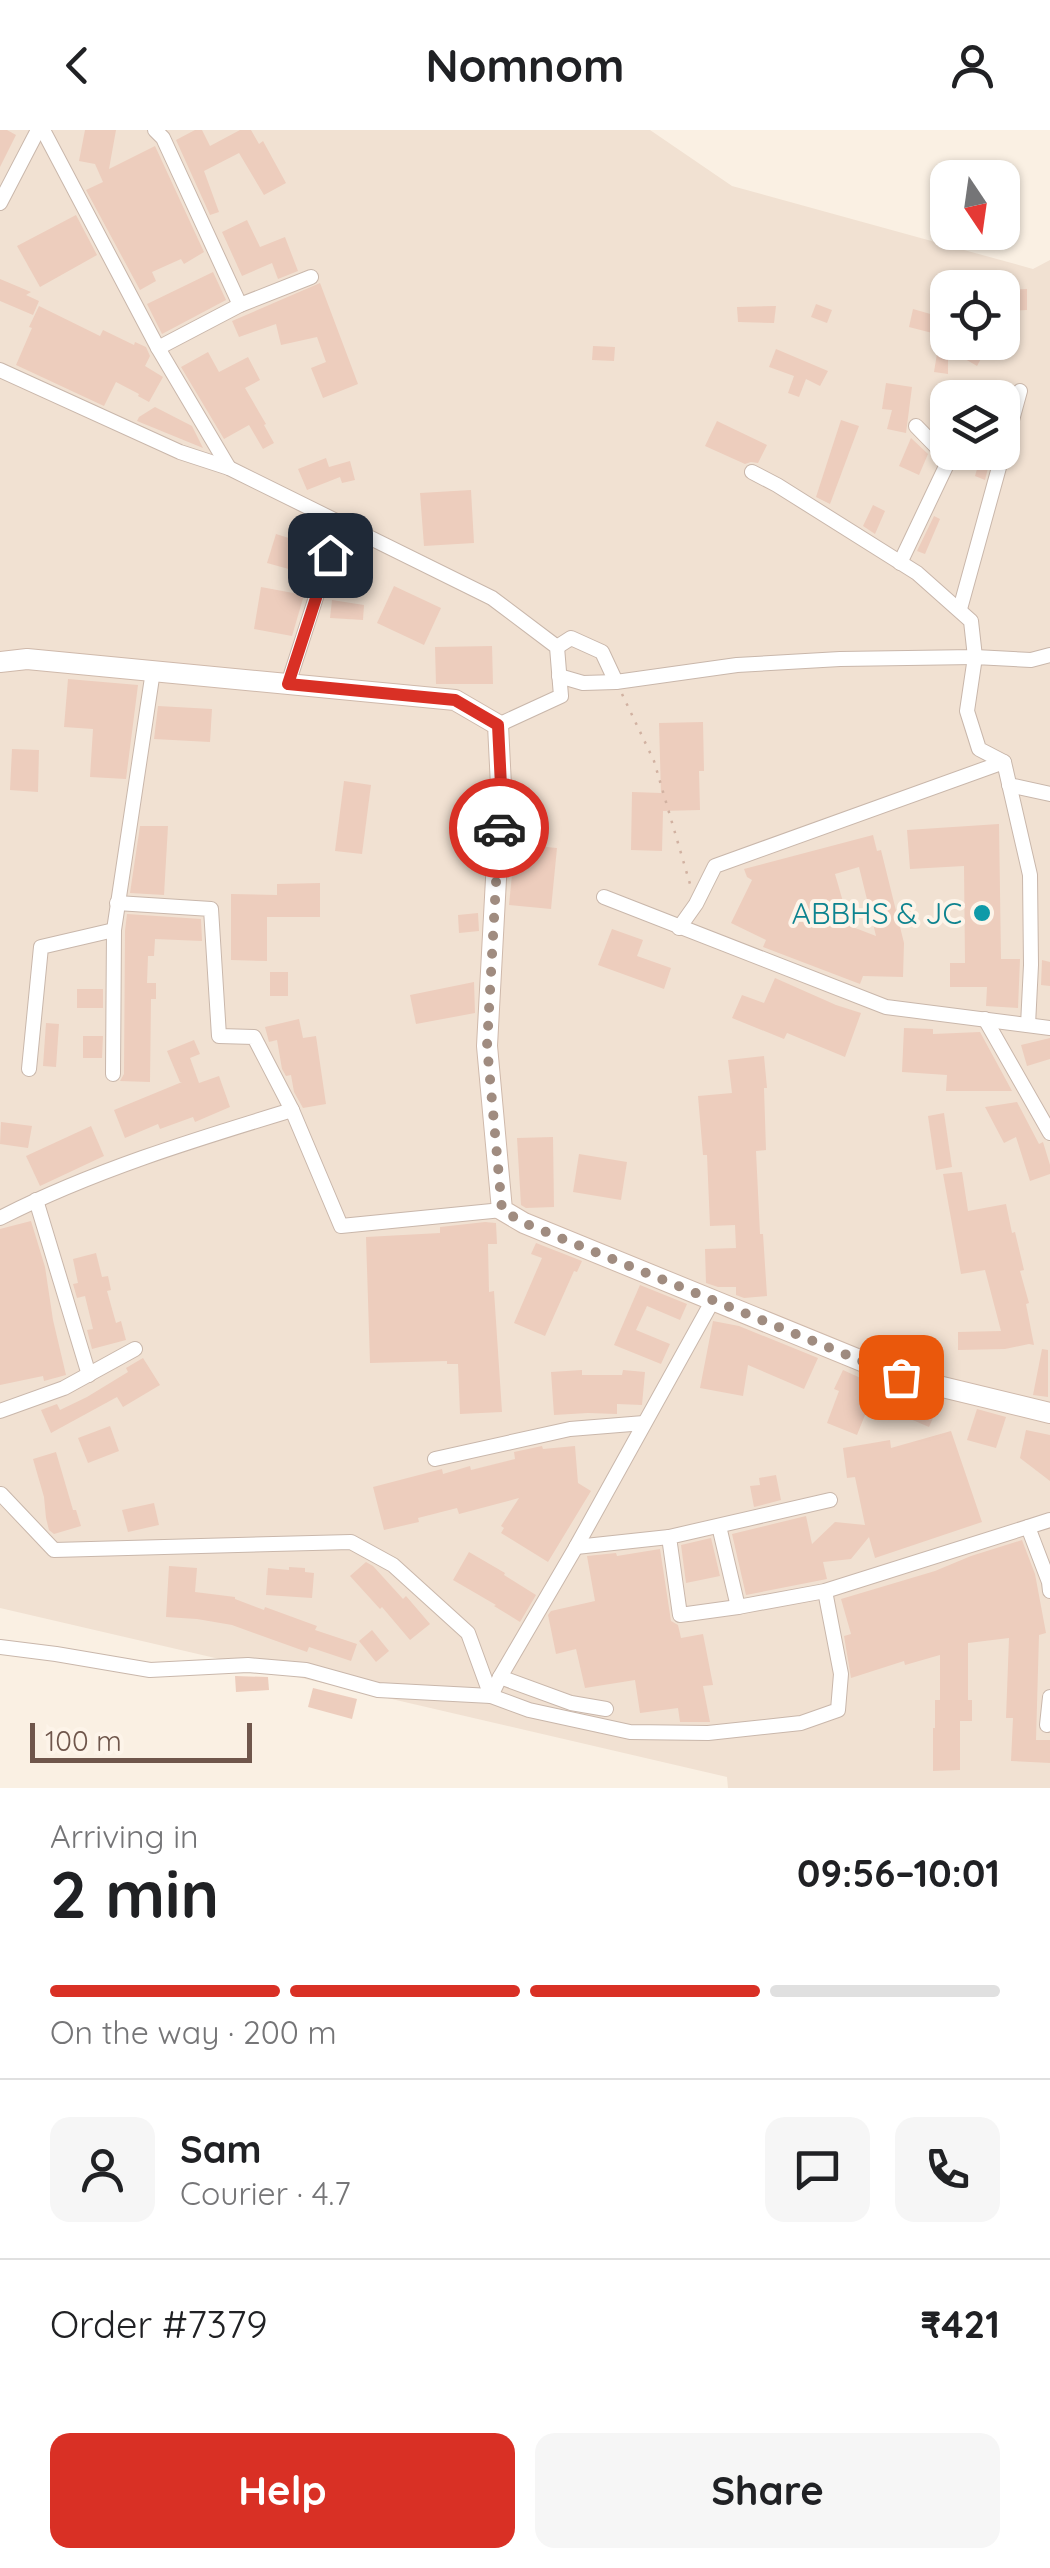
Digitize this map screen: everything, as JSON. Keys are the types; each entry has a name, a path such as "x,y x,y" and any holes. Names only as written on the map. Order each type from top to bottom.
{"main road":[{"path":"0,662 27,659 455,700 498,725 501,786 487,1046 502,1210 524,1223 901,1377 1050,1413"}],"street":[{"path":"0,203 40,130"},
{"path":"40,130 158,348 229,468"},
{"path":"156,130 240,305"},
{"path":"158,348 240,305 310,277"},
{"path":"0,370 180,452 229,468 492,598 557,647 561,696 498,725"},
{"path":"900,562 949,460 916,426"},
{"path":"960,609 998,470"},
{"path":"752,472 918,573 971,621 975,657 967,711 979,749 1004,762 1030,875 1028,1025"},
{"path":"288,684 340,523"},
{"path":"557,647 571,638 602,652 616,682"},
{"path":"559,676 583,683 616,682 737,665 840,659 1031,660 1050,654"},
{"path":"114,1074 114,930 152,671"},
{"path":"680,928 715,866 1004,762"},
{"path":"1009,784 1050,794"},
{"path":"604,898 886,1007 1050,1028"},
{"path":"117,903 211,909 219,1036 254,1036 292,1110 341,1226 502,1210"},
{"path":"29,1069 41,946 114,930"},
{"path":"985,1019 1050,1132"},
{"path":"0,1218 36,1200 183,1143 292,1110"},
{"path":"36,1200 89,1374"},
{"path":"492,1696 712,1300"},
{"path":"0,1411 64,1388 135,1349"},
{"path":"434,1459 570,1429 644,1423"},
{"path":"0,1494 54,1550 351,1542 393,1565 468,1633 492,1696"},
{"path":"576,1547 668,1537 830,1500"},
{"path":"668,1537 680,1615 825,1590 1050,1520"},
{"path":"719,1526 738,1607"},
{"path":"1028,1527 1050,1591"},
{"path":"0,1647 150,1670 248,1664 306,1670 378,1690 492,1696 529,1710 630,1732 708,1733 801,1723 838,1710 842,1674 825,1590"},
{"path":"500,1677 571,1703 606,1709"},
{"path":"1047,1725 1050,1697"}],"path":[{"path":"616,682 654,761 696,904"}],"shaded area":[{"path":"0,130 650,130 732,186 930,241 930,250 964,250 1033,269 1050,260 1050,1788 728,1788 727,1777 0,1608"}],"building":[{"path":"0,130 16,135 0,167"},
{"path":"85,130 116,130 109,169 155,146 204,252 184,264 181,259 152,272 156,281 140,290 86,190 103,182 95,164 79,161"},
{"path":"202,130 210,146 240,130 251,130 259,144 263,141 286,183 264,195 239,153 204,171 219,212 210,215 176,140"},
{"path":"76,215 97,255 40,287 17,246"},
{"path":"247,220 260,247 285,237 298,271 278,279 272,263 242,276 222,232"},
{"path":"213,272 226,300 162,334 147,304"},
{"path":"0,279 31,292 26,295 39,301 33,315 0,301"},
{"path":"320,283 358,384 323,398 311,368 326,362 317,337 281,345 276,324 239,337 232,321"},
{"path":"1020,289 1027,289 1027,310 1020,310"},
{"path":"816,304 832,310 827,323 811,317"},
{"path":"39,306 100,336 103,330 146,347 150,356 145,366 163,377 149,402 116,382 104,406 16,365"},
{"path":"776,306 774,323 738,322 737,307"},
{"path":"913,309 930,314 930,332 909,327"},
{"path":"593,346 615,347 614,361 592,360"},
{"path":"776,349 828,371 820,386 806,379 799,397 788,393 794,376 769,367"},
{"path":"208,352 219,372 248,357 260,380 245,388 274,443 263,449 249,425 224,439 181,367"},
{"path":"936,360 948,360 948,374 934,372"},
{"path":"886,383 912,387 906,433 887,429 892,410 882,409"},
{"path":"155,407 192,426 203,448 137,421"},
{"path":"841,420 859,426 830,504 816,497"},
{"path":"717,421 767,445 758,463 745,464 705,446"},
{"path":"911,438 928,454 919,475 899,466"},
{"path":"326,458 329,467 350,461 355,480 342,483 340,477 307,490 298,469"},
{"path":"977,470 988,470 985,480 975,476"},
{"path":"471,490 474,543 424,546 420,493"},
{"path":"873,505 885,511 875,534 863,526"},
{"path":"934,516 940,519 925,554 917,551"},
{"path":"276,534 311,545 303,573 267,563"},
{"path":"336,570 366,572 365,592 333,582"},
{"path":"394,586 441,608 424,645 377,623"},
{"path":"261,587 304,595 292,636 254,629"},
{"path":"332,600 364,605 363,620 330,618"},
{"path":"492,646 493,684 436,684 435,647"},
{"path":"68,679 138,685 126,779 90,777 93,729 64,727"},
{"path":"158,706 212,709 210,742 154,739"},
{"path":"703,722 700,810 663,811 662,851 631,850 632,792 661,793 659,723"},
{"path":"12,749 39,750 38,792 10,790"},
{"path":"344,781 371,785 362,854 335,851"},
{"name":"ABBHS & JC","path":"999,824 1001,959 1020,959 1018,1008 986,1006 987,987 950,987 950,963 965,963 964,866 910,869 907,830"},
{"path":"140,826 168,826 164,895 130,893"},
{"path":"873,835 877,851 881,850 904,943 903,977 863,976 860,984 763,947 766,940 731,923 752,880 744,869","holes":["859,867 876,936 850,926 835,874"]},
{"path":"515,844 557,848 551,909 509,905"},
{"path":"320,883 320,917 267,917 267,961 231,960 231,894 277,895 277,884"},
{"path":"478,913 479,931 459,933 458,915"},
{"path":"127,914 201,919 202,941 155,939 154,956 148,956 147,983 156,983 156,999 151,999 150,1082 120,1081 124,1074"},
{"path":"612,929 643,940 637,956 671,968 664,989 598,965"},
{"path":"1042,960 1050,962 1050,986 1041,985"},
{"path":"270,972 288,972 288,996 270,996"},
{"path":"775,978 861,1013 845,1057 787,1033 784,1039 732,1018 742,995 764,1003"},
{"path":"474,982 475,1013 416,1024 410,995"},
{"path":"77,989 103,989 103,1008 77,1008"},
{"path":"299,1019 303,1038 316,1036 326,1104 303,1108 291,1075 286,1076 282,1069 277,1040 269,1042 265,1027"},
{"path":"46,1023 59,1024 56,1067 43,1066"},
{"path":"904,1028 933,1029 933,1034 980,1032 1012,1091 946,1091 947,1075 902,1072"},
{"path":"83,1036 103,1036 102,1058 83,1058"},
{"path":"1050,1038 1050,1059 1027,1066 1021,1045"},
{"path":"194,1040 200,1054 190,1058 199,1083 219,1076 230,1107 195,1122 193,1117 160,1129 158,1124 125,1138 114,1110 182,1082 167,1051"},
{"path":"764,1056 766,1150 756,1151 767,1296 744,1298 736,1295 736,1287 706,1283 705,1249 736,1248 735,1225 710,1226 707,1155 703,1155 698,1096 732,1093 728,1060"},
{"path":"1017,1102 1039,1144 1043,1142 1050,1165 1050,1174 1030,1181 1016,1137 1004,1143 985,1107"},
{"path":"944,1113 952,1167 936,1170 928,1116"},
{"path":"1,1122 32,1126 28,1148 0,1144"},
{"path":"91,1126 104,1156 40,1186 26,1156"},
{"path":"553,1137 554,1207 526,1208 521,1205 517,1138"},
{"path":"579,1154 627,1162 621,1200 573,1192"},
{"path":"962,1172 968,1211 1006,1204 1024,1270 1020,1271 1034,1345 958,1350 958,1332 1001,1331 985,1270 961,1274 943,1174"},
{"path":"31,1221 45,1267 66,1375 0,1385 0,1229"},
{"path":"496,1223 497,1244 488,1244 489,1292 494,1291 502,1412 460,1414 458,1364 370,1363 366,1237 440,1233 440,1227"},
{"path":"536,1243 582,1261 545,1336 514,1323 542,1258 531,1254"},
{"path":"96,1253 102,1277 108,1276 111,1290 107,1291 116,1323 121,1321 126,1340 92,1349 87,1330 93,1329 85,1296 77,1298 73,1284 78,1283 73,1259"},
{"path":"640,1285 687,1304 680,1320 647,1306 636,1330 670,1344 661,1364 614,1345"},
{"path":"713,1321 739,1326 818,1358 804,1389 748,1365 743,1396 700,1388"},
{"path":"1042,1349 1048,1350 1048,1397 1033,1395"},
{"path":"143,1358 160,1385 123,1407 117,1397 51,1433 41,1410 57,1404 60,1410 87,1397"},
{"path":"582,1370 582,1375 622,1375 623,1370 645,1372 642,1405 617,1404 617,1414 554,1415 551,1372"},
{"path":"843,1370 937,1409 929,1427 873,1403 857,1435 827,1423 839,1391 834,1389"},
{"path":"977,1409 1006,1417 996,1448 967,1440"},
{"path":"110,1426 119,1451 88,1463 78,1438"},
{"path":"1026,1430 1050,1435 1050,1481 1020,1458"},
{"path":"951,1431 982,1522 875,1558 869,1537 851,1559 823,1562 827,1579 746,1595 732,1534 806,1516 812,1544 835,1522 865,1525 855,1477 847,1478 843,1448 890,1440 891,1448"},
{"path":"542,1446 575,1446 578,1483 591,1491 548,1562 501,1533 501,1526 519,1498 459,1514 457,1508 384,1530 373,1487 442,1469 443,1474 470,1466 471,1470 515,1459 514,1452"},
{"path":"56,1452 81,1526 54,1534 49,1530 33,1459"},
{"path":"776,1475 781,1500 754,1507 750,1486 760,1485 759,1478"},
{"path":"154,1503 159,1525 128,1532 122,1510"},
{"path":"711,1538 720,1576 686,1583 681,1545"},
{"path":"1022,1540 1035,1574 1046,1633 1039,1635 1036,1740 1050,1740 1050,1763 1011,1761 1013,1718 1006,1718 1009,1638 968,1643 972,1721 960,1721 960,1770 933,1771 940,1655 905,1665 904,1661 851,1678 844,1636 851,1634 841,1599"},
{"path":"660,1549 671,1621 678,1625 681,1638 703,1634 713,1685 703,1686 710,1722 680,1722 678,1708 640,1713 635,1680 585,1688 576,1649 556,1654 548,1615 595,1601 587,1556"},
{"path":"469,1552 536,1595 520,1622 453,1580"},
{"path":"366,1562 403,1599 406,1596 430,1624 410,1640 350,1576"},
{"path":"169,1566 197,1568 195,1592 235,1597 357,1644 351,1661 309,1647 307,1652 232,1625 166,1617"},
{"path":"289,1567 314,1573 312,1598 266,1595 268,1568"},
{"path":"372,1630 389,1651 376,1662 359,1641"},
{"path":"235,1676 268,1677 269,1690 236,1692"},
{"path":"313,1688 357,1699 352,1719 308,1707"}],"way so far":[{"path":"499,828 487,1046 502,1210 524,1223 901,1377"}],"place":[{"name":"ABBHS & JC","path":"982,913"}],"route":[{"path":"330,555 288,684 455,700 498,725 499,828"}]}
